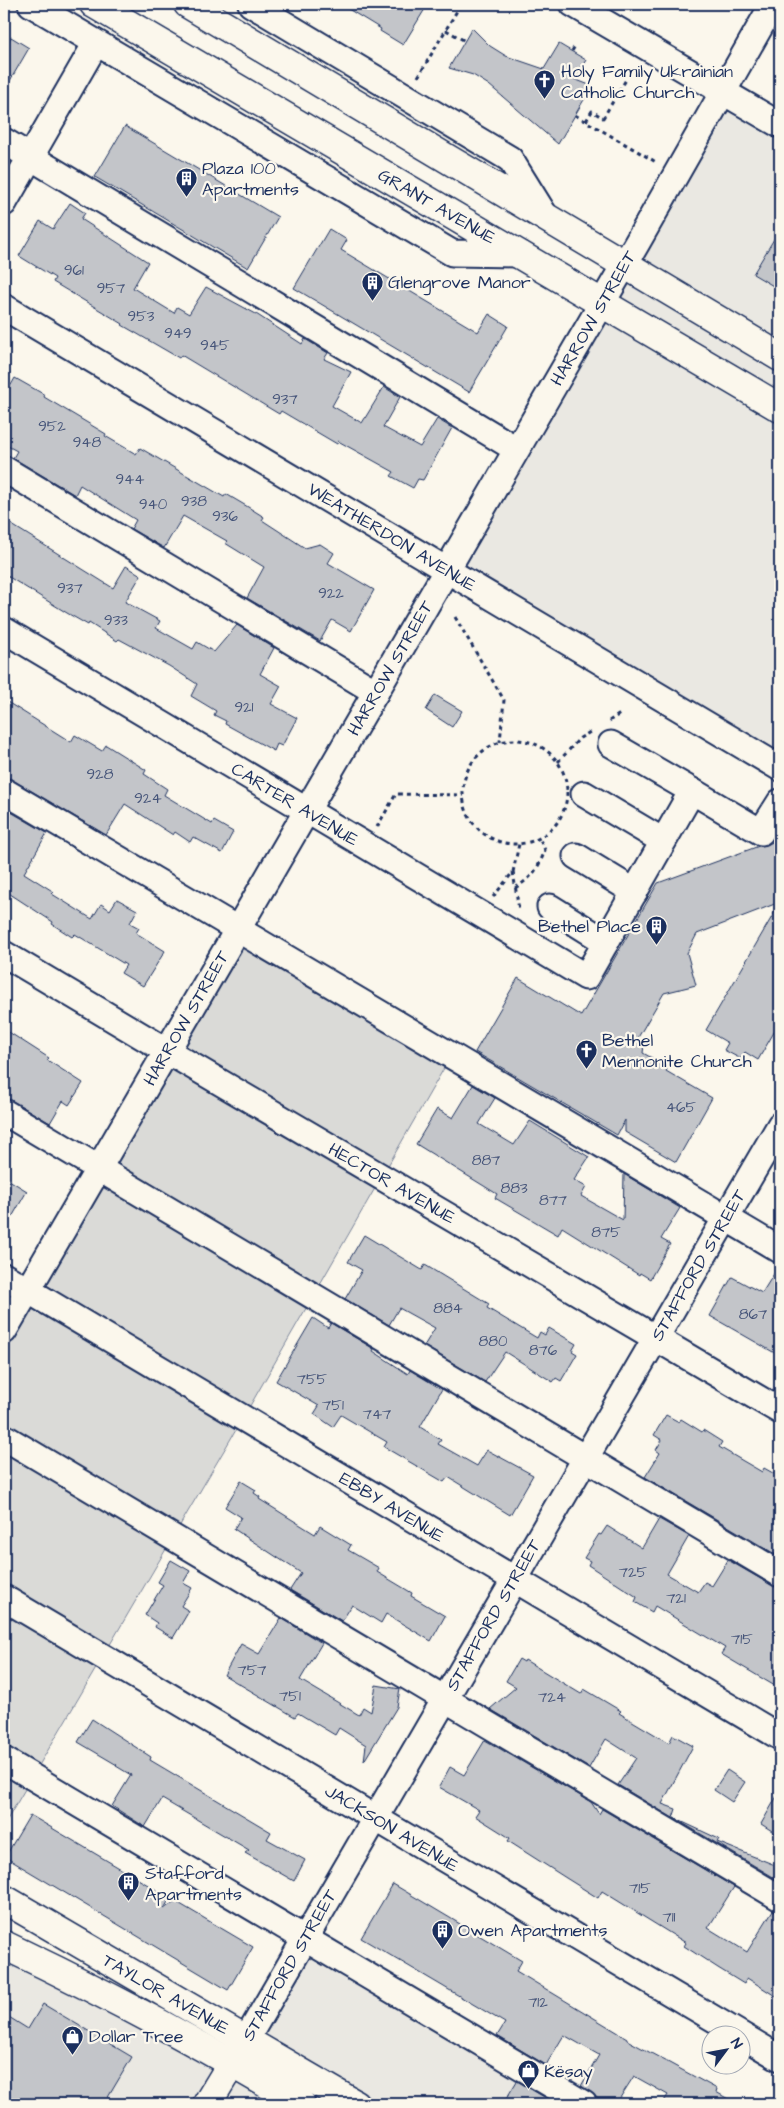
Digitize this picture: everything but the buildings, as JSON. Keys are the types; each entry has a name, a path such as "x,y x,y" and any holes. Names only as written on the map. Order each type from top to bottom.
{"main road":[{"name":"GRANT AVENUE","path":"94,4 780,408"},
{"path":"188,4 780,357"},
{"name":"TAYLOR AVENUE","path":"4,1899 239,2051 301,2104"},
{"name":"TAYLOR AVENUE","path":"4,1945 354,2104"},
{"name":"STAFFORD STREET","path":"207,2104 239,2051"}],"street":[{"path":"31,4 452,253 520,254"},
{"path":"251,4 510,159 546,216"},
{"path":"573,4 780,126"},
{"name":"HARROW STREET","path":"4,1330 447,570 773,4"},
{"path":"4,203 96,43"},
{"path":"4,141 516,449"},
{"name":"WEATHERDON AVENUE","path":"4,307 780,768"},
{"path":"4,469 376,692"},
{"name":"CARTER AVENUE","path":"4,630 586,976 606,942"},
{"path":"611,744 761,832 780,802"},
{"path":"4,791 780,1250"},
{"path":"550,907 606,942 692,791"},
{"path":"584,794 663,840"},
{"path":"576,856 635,892"},
{"name":"HECTOR AVENUE","path":"4,954 167,1052 780,1411"},
{"path":"4,1112 780,1574"},
{"name":"STAFFORD STREET","path":"239,2051 780,1125"},
{"name":"EBBY AVENUE","path":"4,1276 780,1737"},
{"path":"4,1437 780,1898"},
{"name":"JACKSON AVENUE","path":"4,1598 780,2058"},
{"path":"4,1760 584,2104"}],"path":[{"path":"415,82 461,4"},
{"path":"446,30 465,40"},
{"path":"572,51 575,46"},
{"path":"586,121 592,111 603,118 627,78"},
{"path":"575,115 659,164"},
{"path":"455,617 504,700 500,742"},
{"path":"526,740 550,752 565,776 568,792 566,807 559,821 548,833 520,844 506,844 492,839 481,831 469,815 463,795 465,778 472,762 484,750 500,742 526,740"},
{"path":"375,829 396,794 463,795"},
{"path":"516,888 530,879 539,866 545,850 539,838"},
{"path":"492,900 513,872 520,844"},
{"path":"513,872 519,913"}],"shaded area":[{"path":"722,91 780,125 780,357 672,293 780,371 780,768 447,570"},
{"path":"238,930 451,1056 243,1418 4,1825 4,1330"},
{"path":"305,1940 584,2104 354,2104 246,2040"},
{"path":"4,1945 301,2104 4,2104"}],"place":[{"name":"Holy Family Ukrainian Catholic Church","path":"545,100"},
{"name":"Plaza 100 Apartments","path":"186,197"},
{"name":"Glengrove Manor","path":"372,301"},
{"name":"Bethel Place","path":"657,945"},
{"name":"Bethel Mennonite Church","path":"586,1069"},
{"name":"Stafford Apartments","path":"129,1902"},
{"name":"Owen Apartments","path":"442,1949"},
{"name":"Dollar Tree","path":"73,2055"},
{"name":"Kësay","path":"528,2090"}]}
